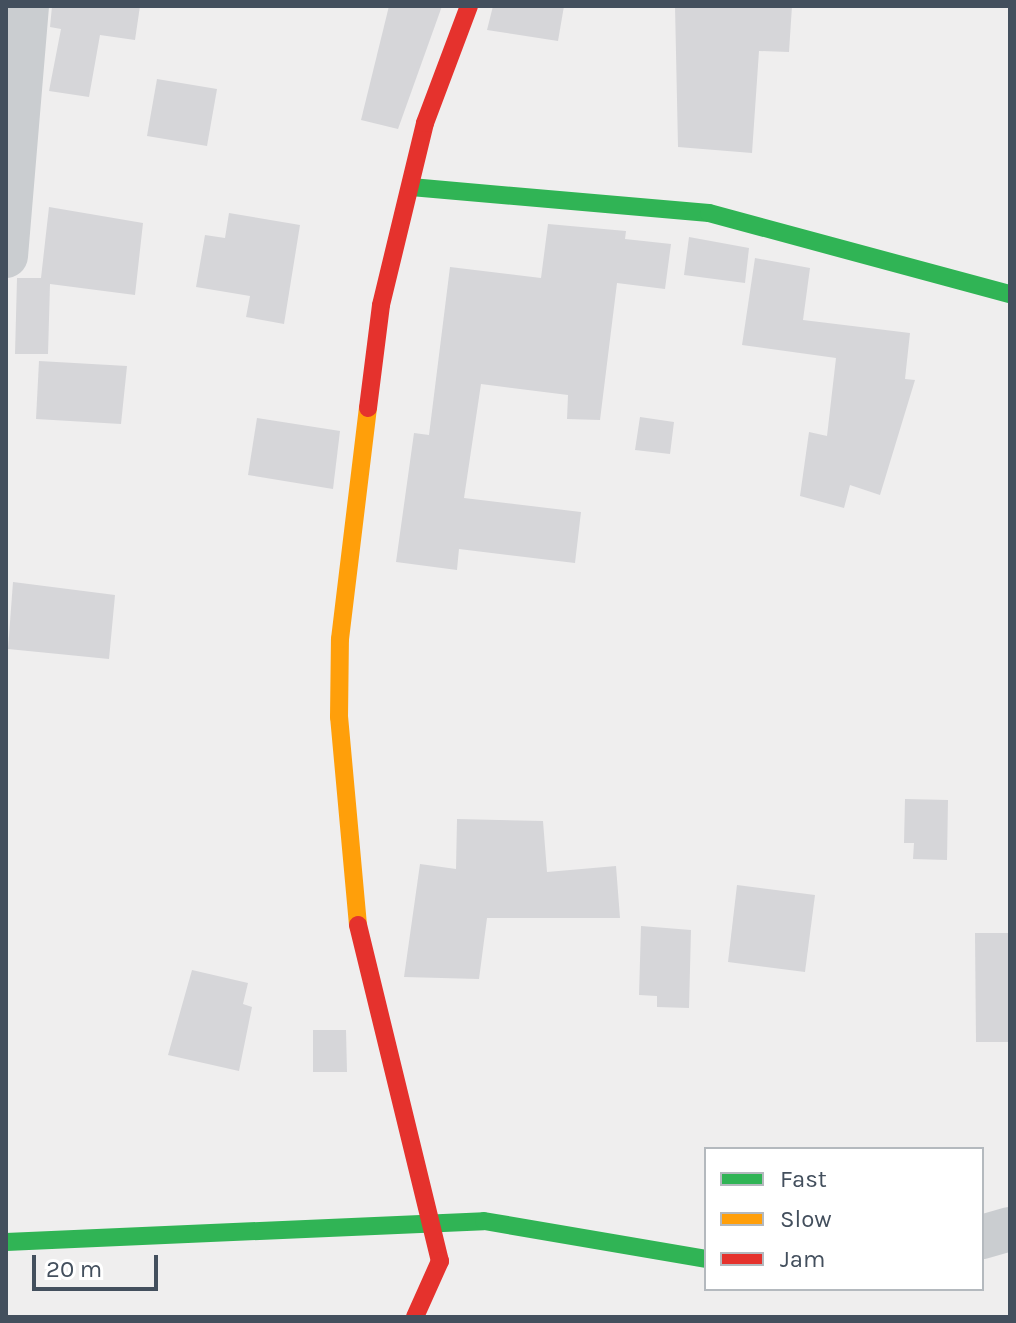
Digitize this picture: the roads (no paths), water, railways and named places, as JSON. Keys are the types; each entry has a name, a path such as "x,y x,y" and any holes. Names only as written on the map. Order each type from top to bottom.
{"street":[{"path":"6,256 27,6"},
{"path":"415,1317 440,1261 426,1221 360,943 339,717 364,414 381,305 425,123 469,6"},
{"path":"411,187 636,201 709,213 931,267 1010,294"},
{"path":"6,1242 426,1221 484,1221 704,1259"},
{"path":"984,1236 1010,1229"}]}
